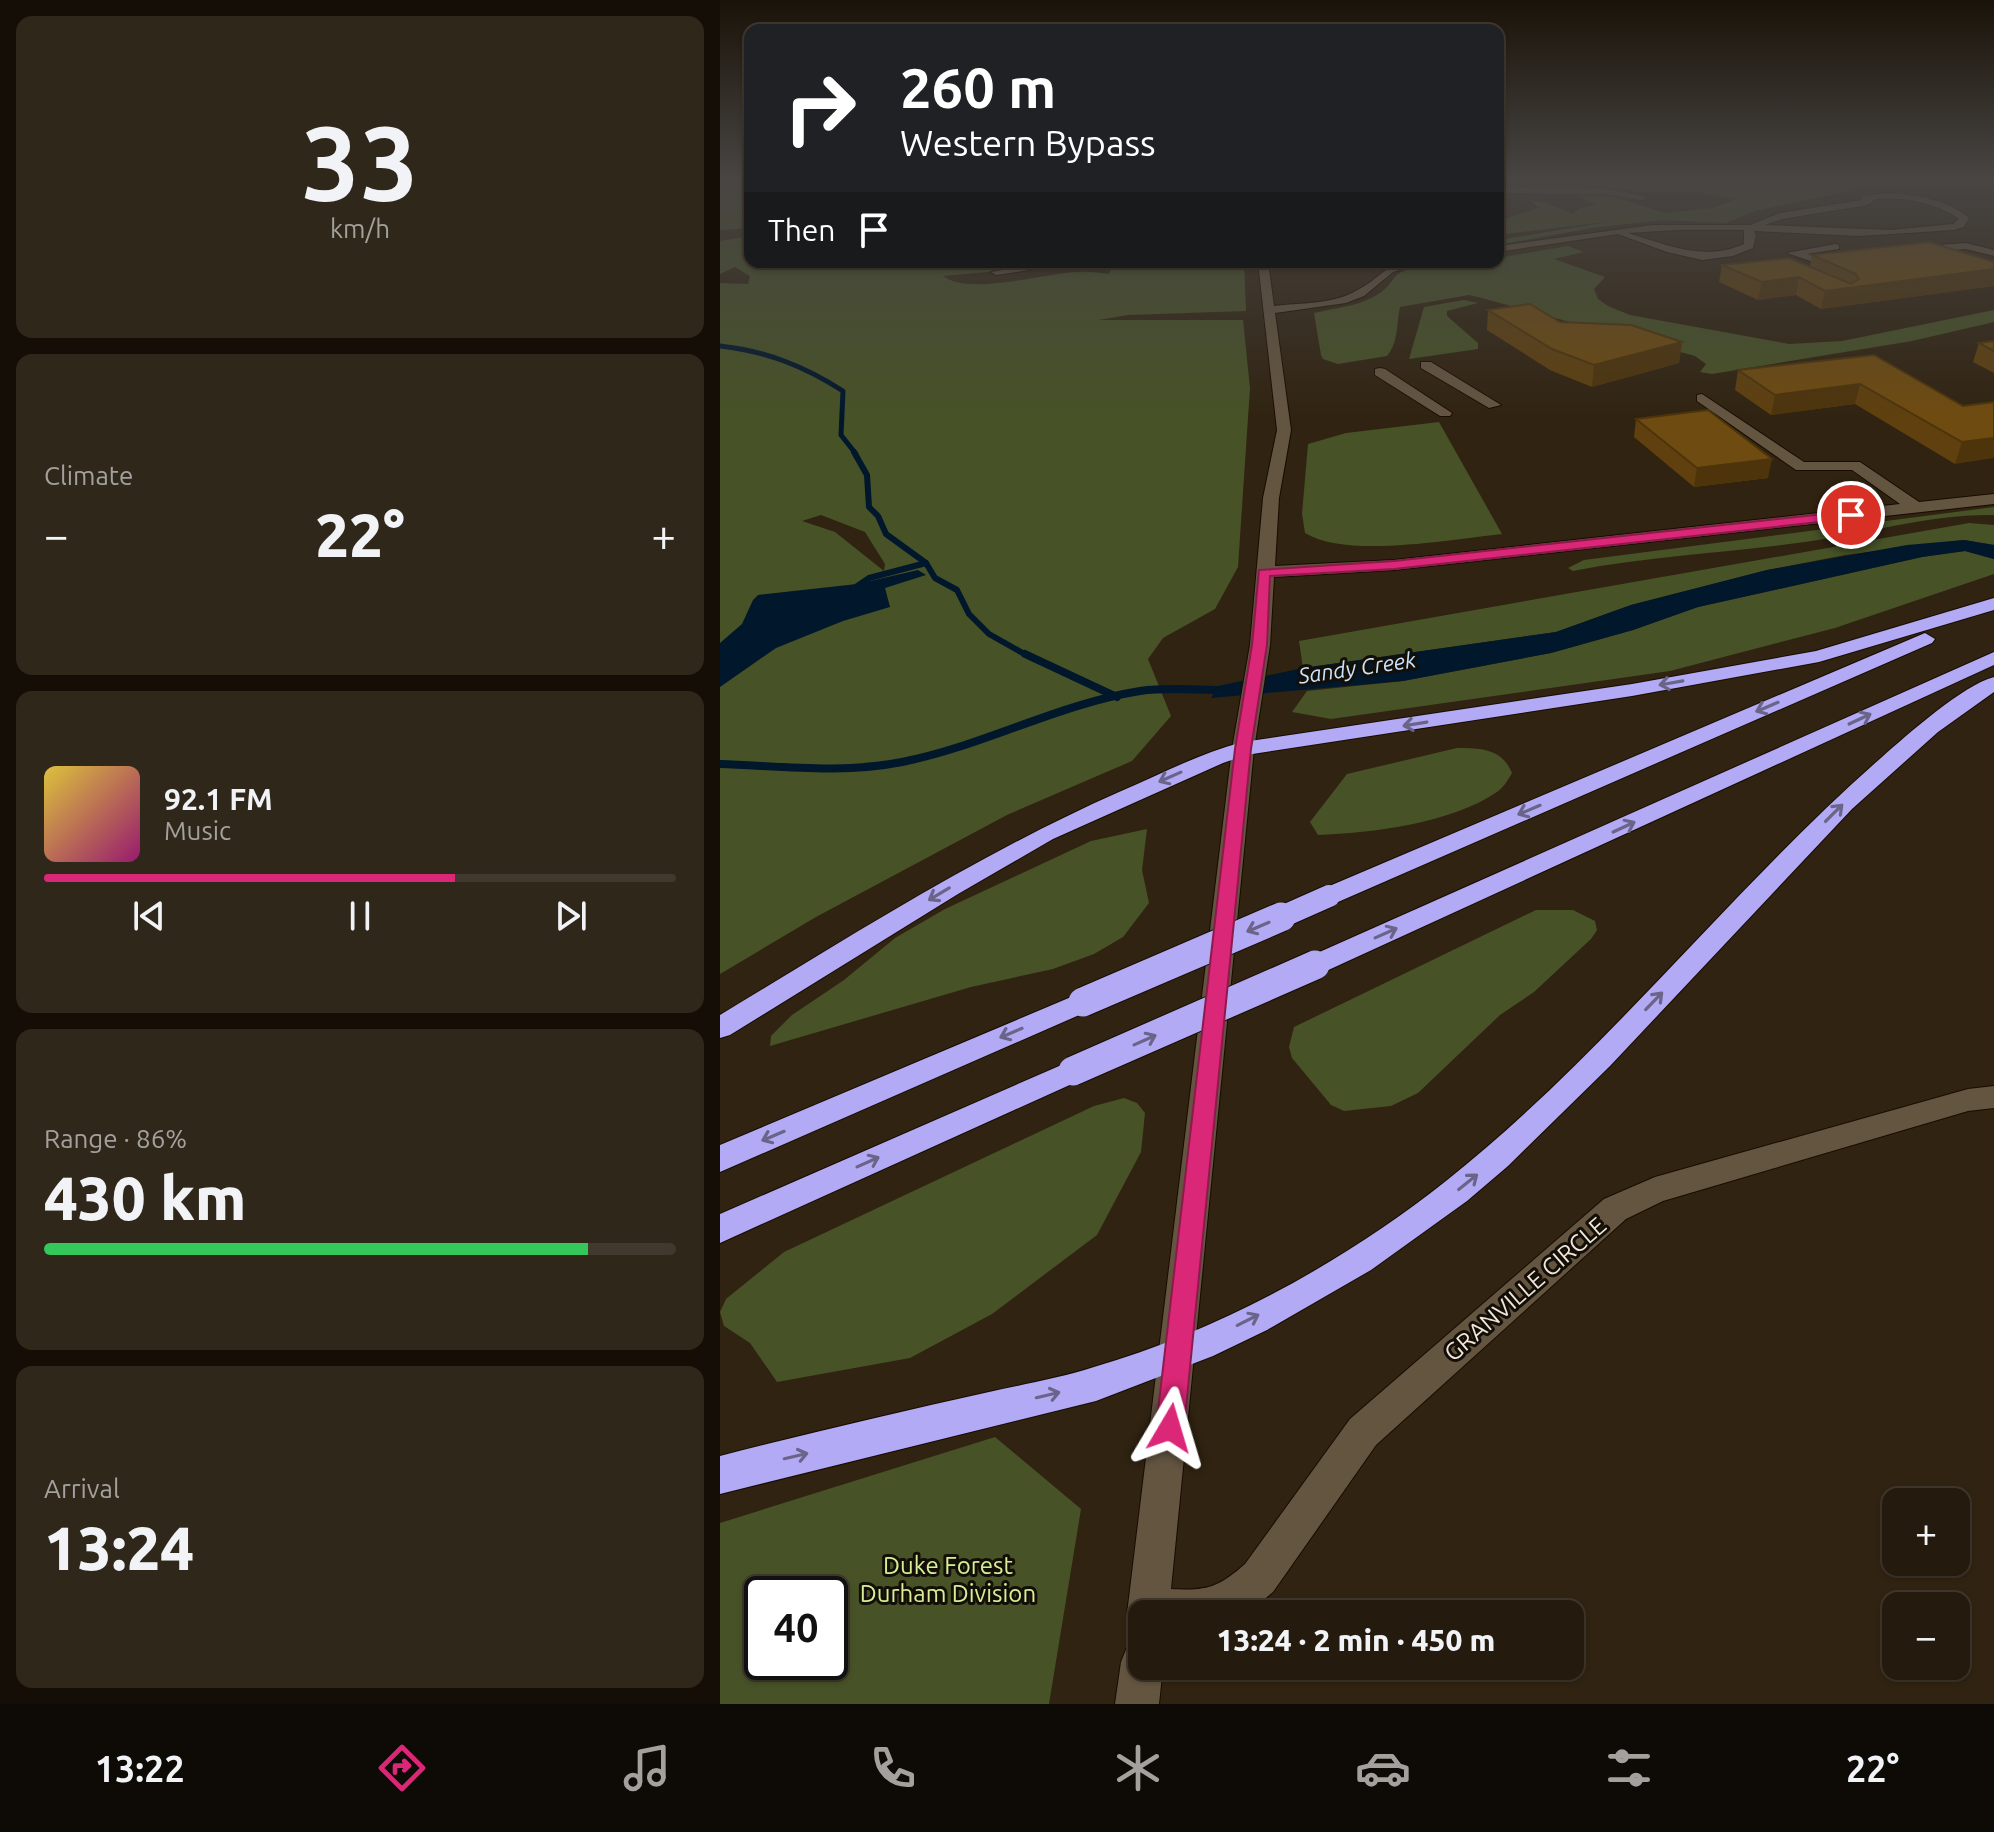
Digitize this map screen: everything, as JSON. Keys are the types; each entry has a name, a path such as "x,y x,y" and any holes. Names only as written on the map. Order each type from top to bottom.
{"highway":[{"path":"720,1028 935,896 1045,834 1191,768 1243,749 1632,690 1819,656 1994,604"},
{"path":"720,1159 1994,611"},
{"path":"720,1229 1315,965 1994,658"},
{"path":"720,1475 1094,1384 1178,1355 1277,1306 1378,1248 1496,1159 1592,1065 1864,783 1913,740 1994,683"}],"street":[{"path":"1810,259 1822,262 1859,259"},
{"path":"996,272 1028,268"},
{"path":"1149,1600 1243,749 1260,645 1271,498 1284,430 1264,268"},
{"path":"1268,310 1342,301 1360,294 1389,270 1397,268"},
{"path":"1426,365 1494,405"},
{"path":"1380,372 1445,413"},
{"path":"1702,398 1801,467 1855,465 1916,508"},
{"path":"1264,572 1394,565 1994,499"},
{"name":"GRANVILLE CIRCLE","path":"1235,1600 1259,1578 1363,1432 1624,1204 1655,1190 1968,1100 1994,1097"},
{"path":"1137,1704 1140,1680"}],"green space":[{"path":"720,259 744,259 744,268 1005,268 943,276 970,284 1008,282 1064,273 1109,274 1112,268 1244,268 1246,311 1128,315 1099,320 1243,320 1250,388 1238,567 1215,609 1163,638 1148,659 1171,716 1132,761 1007,815 816,917 720,974 720,283 748,284 750,276 735,267 720,274","holes":["821,515 865,532 885,564 884,571 835,532 802,521"]},
{"path":"1504,259 1556,259 1605,277 1594,289 1598,299 1630,315 1789,344 1842,341 1994,310 1994,322 1912,341 1712,374 1700,372 1706,364 1695,356 1469,295 1400,307 1395,339 1387,356 1338,364 1323,359 1314,313 1369,299 1406,270 1504,268"},
{"path":"1464,300 1478,303 1447,311 1447,316 1478,343 1478,349 1409,359 1424,307"},
{"path":"1439,422 1502,534 1373,546 1323,541 1305,533 1302,514 1308,444 1346,433"},
{"path":"1994,507 1994,515 1923,521 1776,546 1573,571 1568,568 1584,560"},
{"path":"1969,523 1994,525 1994,545 1964,540 1845,555 1767,570 1631,605 1556,632 1303,668 1299,641"},
{"path":"1965,551 1994,559 1994,574 1835,628 1670,671 1331,719 1292,712 1307,691 1403,681 1551,653 1633,630 1698,607 1922,557"},
{"path":"1457,748 1497,755 1512,773 1497,792 1479,803 1435,819 1387,829 1318,835 1310,822 1347,774"},
{"path":"1147,829 1142,870 1149,903 1123,937 1094,954 1053,969 971,987 770,1046 771,1036 792,1015 844,980 895,938 945,909 1091,841"},
{"path":"1536,910 1573,910 1595,921 1597,930 1534,992 1500,1015 1418,1093 1391,1106 1344,1111 1331,1105 1292,1058 1289,1047 1294,1027"},
{"path":"1124,1098 1137,1103 1145,1113 1141,1152 1097,1235 992,1314 910,1358 777,1382 750,1343 724,1326 720,1312 726,1299 784,1252 1094,1106"},
{"name":"Duke Forest Durham Division","path":"995,1437 1081,1509 1049,1704 720,1704 720,1523"}],"water":[{"path":"1964,540 1994,545 1994,559 1965,551 1922,557 1698,607 1633,630 1551,653 1403,681 1211,698 1218,686 1303,668 1556,632 1631,605 1767,570 1907,545"},
{"path":"918,570 926,575 885,588 890,607 843,621 776,648 720,687 720,643 742,624 758,595 857,584"}],"building":[{"path":"1790,259 1851,284 1859,279 1856,274 1820,259 1983,259 1994,262 1994,269 1825,291 1799,277 1762,282 1722,265"},
{"path":"1530,304 1560,322 1631,325 1682,342 1594,365 1552,349 1488,310"},
{"path":"1994,341 1994,351 1979,343"},
{"path":"1874,355 1963,406 1994,402 1994,438 1962,442 1860,384 1775,395 1738,370"},
{"path":"1708,410 1772,459 1697,468 1636,419"}],"waterway":[{"path":"720,346 784,361 843,391 841,435 856,454"},
{"path":"854,452 867,475 869,507 878,516 886,534 926,563"},
{"path":"853,589 869,578 926,563"},
{"path":"926,563 935,578 957,590 969,614 989,634 1028,656"},
{"path":"1025,654 1115,696"},
{"name":"Sandy Creek","path":"1115,696 1150,690 1225,690"},
{"name":"Sandy Creek","path":"720,764 811,768 879,766 932,755 1115,696"}],"route":[{"path":"1170,1428 1243,749 1260,645 1264,572 1394,565 1851,515"}]}
